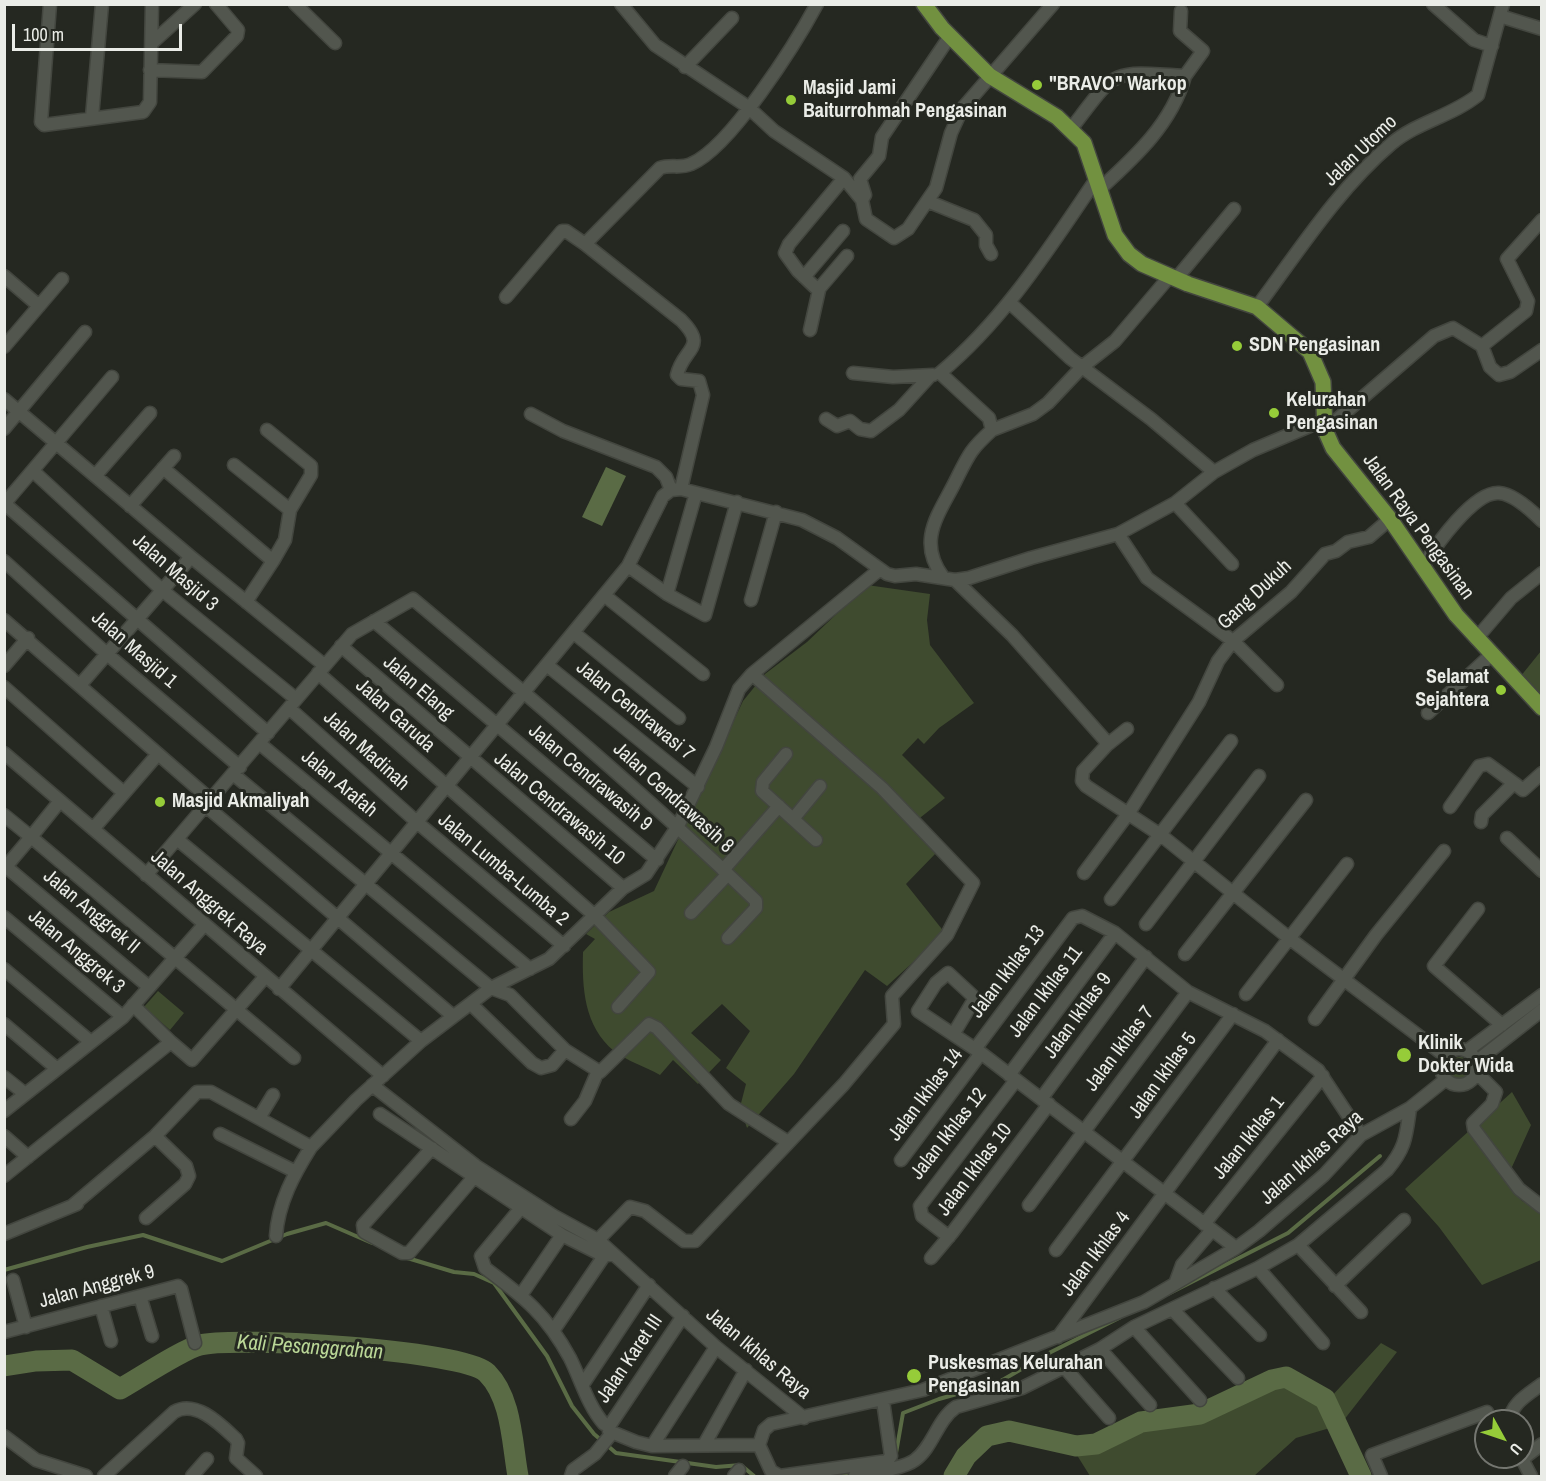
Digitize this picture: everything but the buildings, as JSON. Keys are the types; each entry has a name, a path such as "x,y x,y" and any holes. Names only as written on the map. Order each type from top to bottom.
{"main road":[{"name":"Jalan Raya Pengasinan","path":"924,4 950,36 990,76 1071,129 1088,153 1108,218 1120,243 1142,264 1257,307 1276,321 1314,358 1323,382 1324,425 1333,448 1424,565 1456,615 1542,708"}],"street":[{"path":"51,4 41,122 44,125 142,112 147,109 150,102 153,4"},
{"path":"92,117 102,4"},
{"path":"153,42 195,4"},
{"path":"150,70 192,73 204,71 237,36 238,30 216,4"},
{"path":"295,4 335,43"},
{"path":"621,4 640,24 649,40 685,67 748,107 774,130 844,178 862,200 866,219 894,238 908,229 940,177 951,133 962,109 1053,4"},
{"path":"585,244 660,168 670,164 679,168 703,158 748,107 797,41 817,4"},
{"path":"1433,4 1474,40 1492,46"},
{"path":"1501,10 1542,29"},
{"name":"Jalan Utomo","path":"1257,307 1333,205 1389,145 1412,128 1468,102 1478,94 1501,10"},
{"path":"826,419 837,426 850,421 860,429 871,431 899,410 1009,302 1099,183 1132,159 1170,114 1178,100 1185,76 1203,51 1180,32 1181,11"},
{"path":"685,67 732,18"},
{"path":"862,200 865,195 860,179 882,151 882,136 950,36"},
{"path":"1071,129 1101,89 1116,77 1136,72 1185,76"},
{"path":"819,290 804,277 785,253 785,249 844,178"},
{"path":"927,201 974,220 986,235 986,245 991,254"},
{"path":"1107,746 1104,739 1012,635 936,568 930,536 938,511 958,478 964,461 992,430 1033,414 1048,403 1082,366 1115,341 1234,209"},
{"path":"1482,346 1526,311 1528,301 1507,259 1542,220"},
{"path":"279,989 393,855 628,566 663,496 676,489 703,395 699,381 681,379 677,375 694,344 693,334 681,320 566,231 562,231 506,297"},
{"path":"804,277 843,231"},
{"path":"810,330 819,290 847,256"},
{"path":"4,276 39,306"},
{"path":"4,347 62,279"},
{"path":"1009,302 1082,366 1214,472"},
{"path":"531,414 562,431 656,467 676,489 776,512 822,529 879,570 895,576 916,574 969,578 1030,558 1118,534 1175,503 1214,472 1252,450 1324,425 1434,336 1453,328 1482,346 1490,368 1499,375 1510,372 1542,350"},
{"path":"4,429 85,332"},
{"path":"853,374 935,375 989,418 992,430"},
{"path":"112,377 5,504 268,733"},
{"name":"Jalan Garuda","path":"4,399 246,602 447,788 595,916 649,972 618,1007"},
{"path":"94,476 150,413"},
{"path":"246,602 285,540 290,510 311,475 311,466 267,430"},
{"path":"130,506 174,456"},
{"path":"234,465 290,510"},
{"path":"164,468 273,561"},
{"name":"Jalan Masjid 3","path":"33,471 162,590 292,704"},
{"path":"667,594 696,493"},
{"path":"1424,565 1451,526 1470,507 1489,494 1510,495 1542,521"},
{"path":"628,566 667,594 705,615 737,502"},
{"path":"1175,503 1232,564"},
{"path":"751,600 776,512"},
{"name":"Gang Dukuh","path":"1084,873 1128,814 1199,702 1218,661 1233,641 1291,592 1325,554 1348,542 1367,538 1390,519"},
{"path":"1118,534 1147,578 1233,641 1277,685"},
{"path":"80,685 190,557"},
{"name":"Jalan Masjid 1","path":"4,561 367,886 491,988 510,995 565,1050 597,1073"},
{"path":"276,1236 283,1202 296,1172 311,1147 372,1085 421,1041 491,988 549,959 623,888 639,879 657,860 678,826 698,787 739,689 752,674 879,570"},
{"path":"1476,639 1511,598 1542,573"},
{"path":"604,596 703,674"},
{"name":"Jalan Cendrawasih 8","path":"374,621 413,599 526,693 678,826 756,901 756,908 728,938"},
{"path":"4,620 28,638 158,754 209,803 453,1016"},
{"path":"146,875 237,771 341,646 352,634 374,621"},
{"name":"Jalan Cendrawasih 9","path":"374,621 657,860"},
{"path":"574,633 679,718"},
{"path":"4,666 28,638"},
{"name":"Jalan Elang","path":"341,646 470,759"},
{"path":"1428,712 1491,655"},
{"name":"Jalan Cendrawasi 7","path":"548,666 698,787"},
{"path":"598,1240 630,1207 645,1211 684,1241 695,1241 844,1084 894,1024 892,996 947,934 973,883 882,788 752,674"},
{"path":"4,687 124,794"},
{"name":"Jalan Madinah","path":"292,704 418,823"},
{"path":"1127,729 1083,771 1082,781 1103,799 1162,836 1288,938 1444,1055"},
{"path":"1112,899 1162,836 1231,741"},
{"name":"Jalan Arafah","path":"260,743 530,969"},
{"path":"93,829 158,754"},
{"path":"786,754 761,787 762,791 816,840"},
{"name":"Jalan Anggrek Raya","path":"6,758 60,801 383,1077"},
{"name":"Jalan Cendrawasih 10","path":"470,759 623,888"},
{"path":"1450,807 1482,763 1488,764 1523,790 1542,773"},
{"path":"1146,924 1259,776"},
{"path":"1481,822 1482,815 1514,783"},
{"path":"793,819 820,786"},
{"path":"1185,954 1306,800"},
{"path":"5,867 60,801"},
{"path":"691,913 779,806"},
{"path":"4,815 294,1058"},
{"name":"Jalan Lumba-Lumba 2","path":"418,823 564,946"},
{"path":"1507,838 1542,871"},
{"path":"177,840 421,1041"},
{"path":"1315,1020 1344,979 1444,851"},
{"path":"1246,994 1347,864"},
{"name":"Jalan Anggrek II","path":"5,867 149,987"},
{"path":"1478,909 1434,966 1502,1025"},
{"name":"Jalan Ikhlas 13","path":"978,1051 1072,918 1082,916 1092,919 1115,933"},
{"name":"Jalan Anggrek 3","path":"4,917 123,1017"},
{"path":"4,1111 123,1017 204,925"},
{"path":"1115,933 1188,992 1278,1040 1323,1076 1361,1135"},
{"name":"Jalan Ikhlas 11","path":"1012,1077 1115,933"},
{"name":"Jalan Ikhlas 9","path":"1045,1102 1146,957"},
{"path":"4,969 91,1042"},
{"path":"954,1033 975,998 948,973 936,983 918,1011 954,1033 1236,1248"},
{"path":"133,1005 192,1060 264,977"},
{"name":"Jalan Ikhlas 7","path":"1029,1205 1188,992"},
{"path":"1468,1050 1542,995"},
{"path":"471,1004 532,1064 541,1068 552,1065 565,1050"},
{"path":"1468,1050 1460,1048 1444,1055 1440,1063 1441,1072 1445,1080 1451,1084 1465,1084 1476,1067 1542,1010"},
{"name":"Jalan Ikhlas 5","path":"1056,1250 1233,1014"},
{"path":"4,1024 56,1068"},
{"path":"571,1119 585,1101 597,1073 649,1024 657,1028 729,1104 769,1132 788,1142"},
{"name":"Jalan Ikhlas 4","path":"1057,1338 1278,1040"},
{"path":"4,1176 171,1042"},
{"path":"1468,1050 1476,1067 1496,1092 1492,1104 1473,1123 1474,1129 1513,1182 1542,1207"},
{"name":"Jalan Ikhlas 14","path":"901,1160 978,1051"},
{"name":"Jalan Ikhlas 1","path":"1175,1284 1182,1265 1208,1227 1323,1076"},
{"path":"4,1077 24,1093"},
{"name":"Jalan Ikhlas 12","path":"949,1238 922,1216 920,1206 1012,1077"},
{"name":"Jalan Ikhlas Raya","path":"372,1085 476,1166 554,1216 598,1240 609,1255 649,1286 716,1347 804,1418 923,1390 1144,1302 1236,1248 1324,1175 1361,1135 1410,1108 1445,1080"},
{"path":"4,1234 72,1206 155,1136 197,1092 211,1092 311,1147"},
{"path":"259,1118 273,1095"},
{"name":"Jalan Ikhlas 10","path":"931,1258 949,1238 1045,1102"},
{"path":"855,1476 914,1461 928,1445 948,1413 964,1404 1022,1388 1065,1368 1134,1327 1258,1268 1298,1245 1387,1170 1406,1143 1410,1108"},
{"path":"380,1114 562,1235 609,1255 553,1331"},
{"path":"220,1134 296,1172"},
{"path":"4,1136 28,1157"},
{"path":"146,1218 185,1184 189,1176 186,1166 155,1136"},
{"path":"432,1148 363,1226 364,1232 402,1253 409,1253 474,1177"},
{"path":"520,1209 481,1256 485,1268 533,1305 553,1331 583,1384 598,1417 610,1431 652,1446 759,1445"},
{"path":"1335,1286 1404,1220"},
{"path":"521,1295 562,1235"},
{"path":"1298,1245 1361,1312"},
{"path":"1258,1268 1323,1343"},
{"path":"13,1280 26,1327"},
{"name":"Jalan Anggrek 9","path":"4,1332 174,1286 181,1288 195,1342"},
{"path":"583,1384 649,1286"},
{"path":"1214,1288 1260,1335"},
{"path":"140,1296 152,1336"},
{"path":"101,1306 111,1341"},
{"path":"1173,1310 1238,1378"},
{"name":"Jalan Karet III","path":"571,1476 575,1468 596,1454 683,1316"},
{"path":"1134,1327 1200,1400"},
{"path":"652,1446 716,1347"},
{"path":"1100,1349 1150,1405"},
{"path":"1065,1368 1109,1418"},
{"path":"704,1445 746,1370"},
{"path":"1512,1409 1542,1384"},
{"path":"804,1418 771,1425 764,1430 759,1445 771,1471 780,1476 887,1461 891,1456 883,1401"},
{"path":"104,1476 174,1412 181,1408 190,1408 206,1414 236,1439 238,1443 236,1458 256,1476"},
{"path":"1381,1476 1372,1455 1474,1417"},
{"path":"4,1436 36,1460 86,1476"},
{"path":"192,1476 207,1459"},
{"path":"675,1476 683,1466"}],"shaded area":[{"path":"606,467 626,476 602,526 582,517"},
{"path":"867,585 930,594 927,620 930,645 974,703 939,728 924,744 918,738 902,755 945,798 911,825 936,853 906,884 945,933 887,986 865,970 794,1074 747,1128 740,1107 746,1084 726,1068 750,1031 722,1004 691,1033 721,1060 698,1084 673,1060 660,1075 619,1055 596,1030 587,1006 584,993 583,952 595,939 586,934 609,912 654,891 743,701 765,674 807,642"},
{"path":"1541,651 1541,708 1516,682"},
{"path":"158,991 184,1013 170,1030 144,1007"},
{"path":"1460,1057 1465,1058 1471,1064 1471,1074 1465,1080 1460,1081 1455,1080 1449,1074 1448,1069 1449,1064 1455,1058"},
{"path":"1512,1092 1531,1125 1507,1178 1522,1201 1541,1208 1541,1260 1482,1285 1439,1227 1405,1189"},
{"path":"1381,1343 1397,1352 1340,1425 1296,1438 1254,1476 1090,1476 1070,1444 1098,1448 1134,1423 1213,1409 1266,1384 1301,1379 1329,1399"}],"waterway":[{"path":"1168,1294 1288,1233 1380,1156"},
{"path":"4,1270 87,1247 143,1235 222,1261 287,1234 326,1223 372,1243"},
{"path":"404,1257 454,1272 474,1274 494,1283 547,1356 572,1406 594,1434 616,1453 716,1467 741,1465 754,1476"},
{"path":"895,1459 903,1413 939,1399 999,1382 1051,1352 1121,1317"},
{"name":"Kali Pesanggrahan","path":"4,1366 36,1361 72,1360 120,1389 172,1358 200,1345 257,1342 301,1344 349,1347 438,1358 470,1365 487,1373 495,1383 502,1395 510,1422 518,1476"},
{"name":"Kali Pesanggrahan","path":"954,1476 966,1456 987,1436 1009,1431 1076,1446 1096,1444 1141,1422 1200,1414 1272,1380 1286,1377 1325,1399 1361,1476"},
{"path":"831,1476 852,1474"}],"place":[{"name":"\"BRAVO\" Warkop","path":"1037,85"},
{"name":"Masjid Jami Baiturrohmah Pengasinan","path":"791,100"},
{"name":"SDN Pengasinan","path":"1237,346"},
{"name":"Kelurahan Pengasinan","path":"1274,413"},
{"name":"Selamat Sejahtera","path":"1501,690"},
{"name":"Masjid Akmaliyah","path":"160,802"},
{"name":"Klinik Dokter Wida","path":"1404,1055"},
{"name":"Puskesmas Kelurahan Pengasinan","path":"914,1376"}]}
